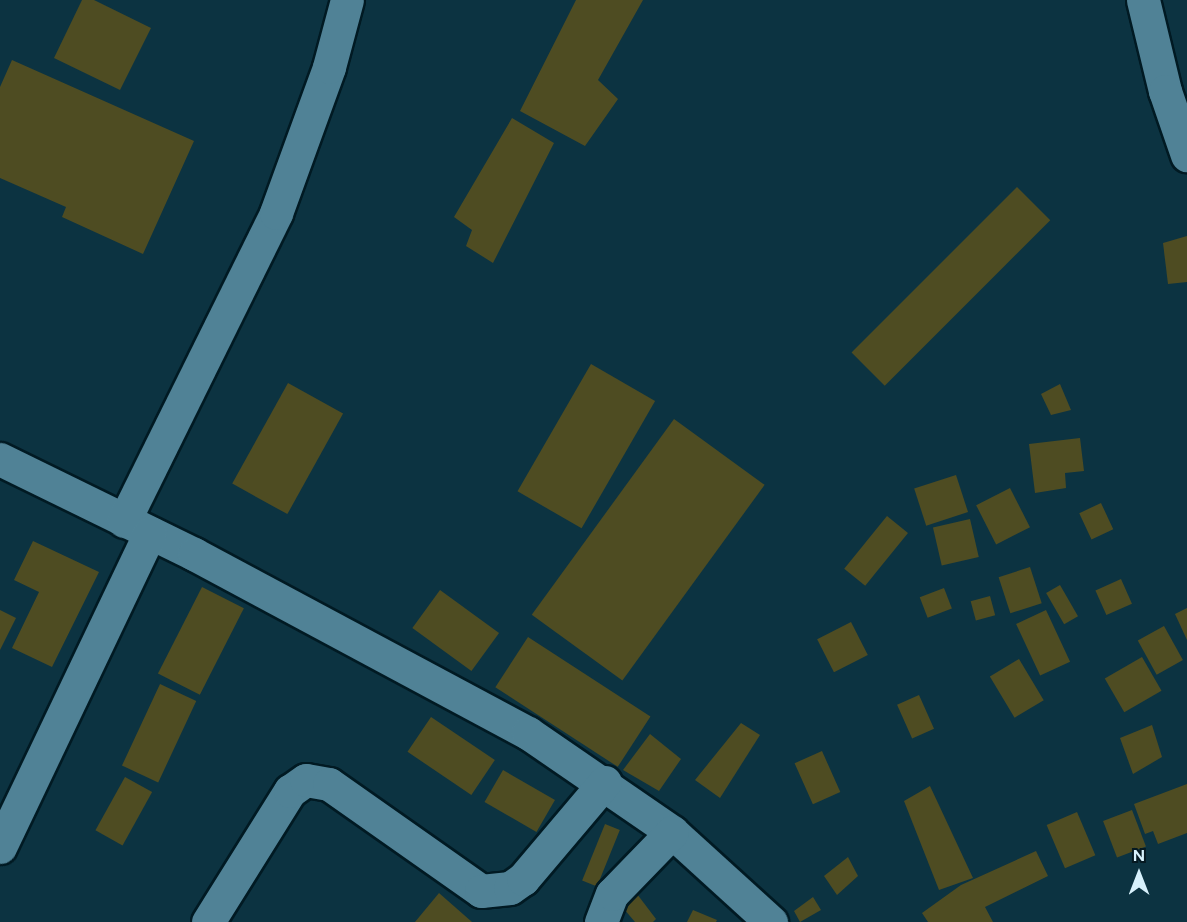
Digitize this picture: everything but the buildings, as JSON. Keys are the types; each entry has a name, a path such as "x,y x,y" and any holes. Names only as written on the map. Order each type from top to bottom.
{"street":[{"path":"0,847 137,527 259,252 302,147 347,0"},
{"path":"1143,0 1165,91 1187,155"},
{"path":"0,459 137,527 528,734 605,782 672,832 771,922"},
{"path":"208,922 290,791 306,780 328,784 481,891 510,888 523,879 605,782"},
{"path":"601,922 612,894 672,832"}]}
